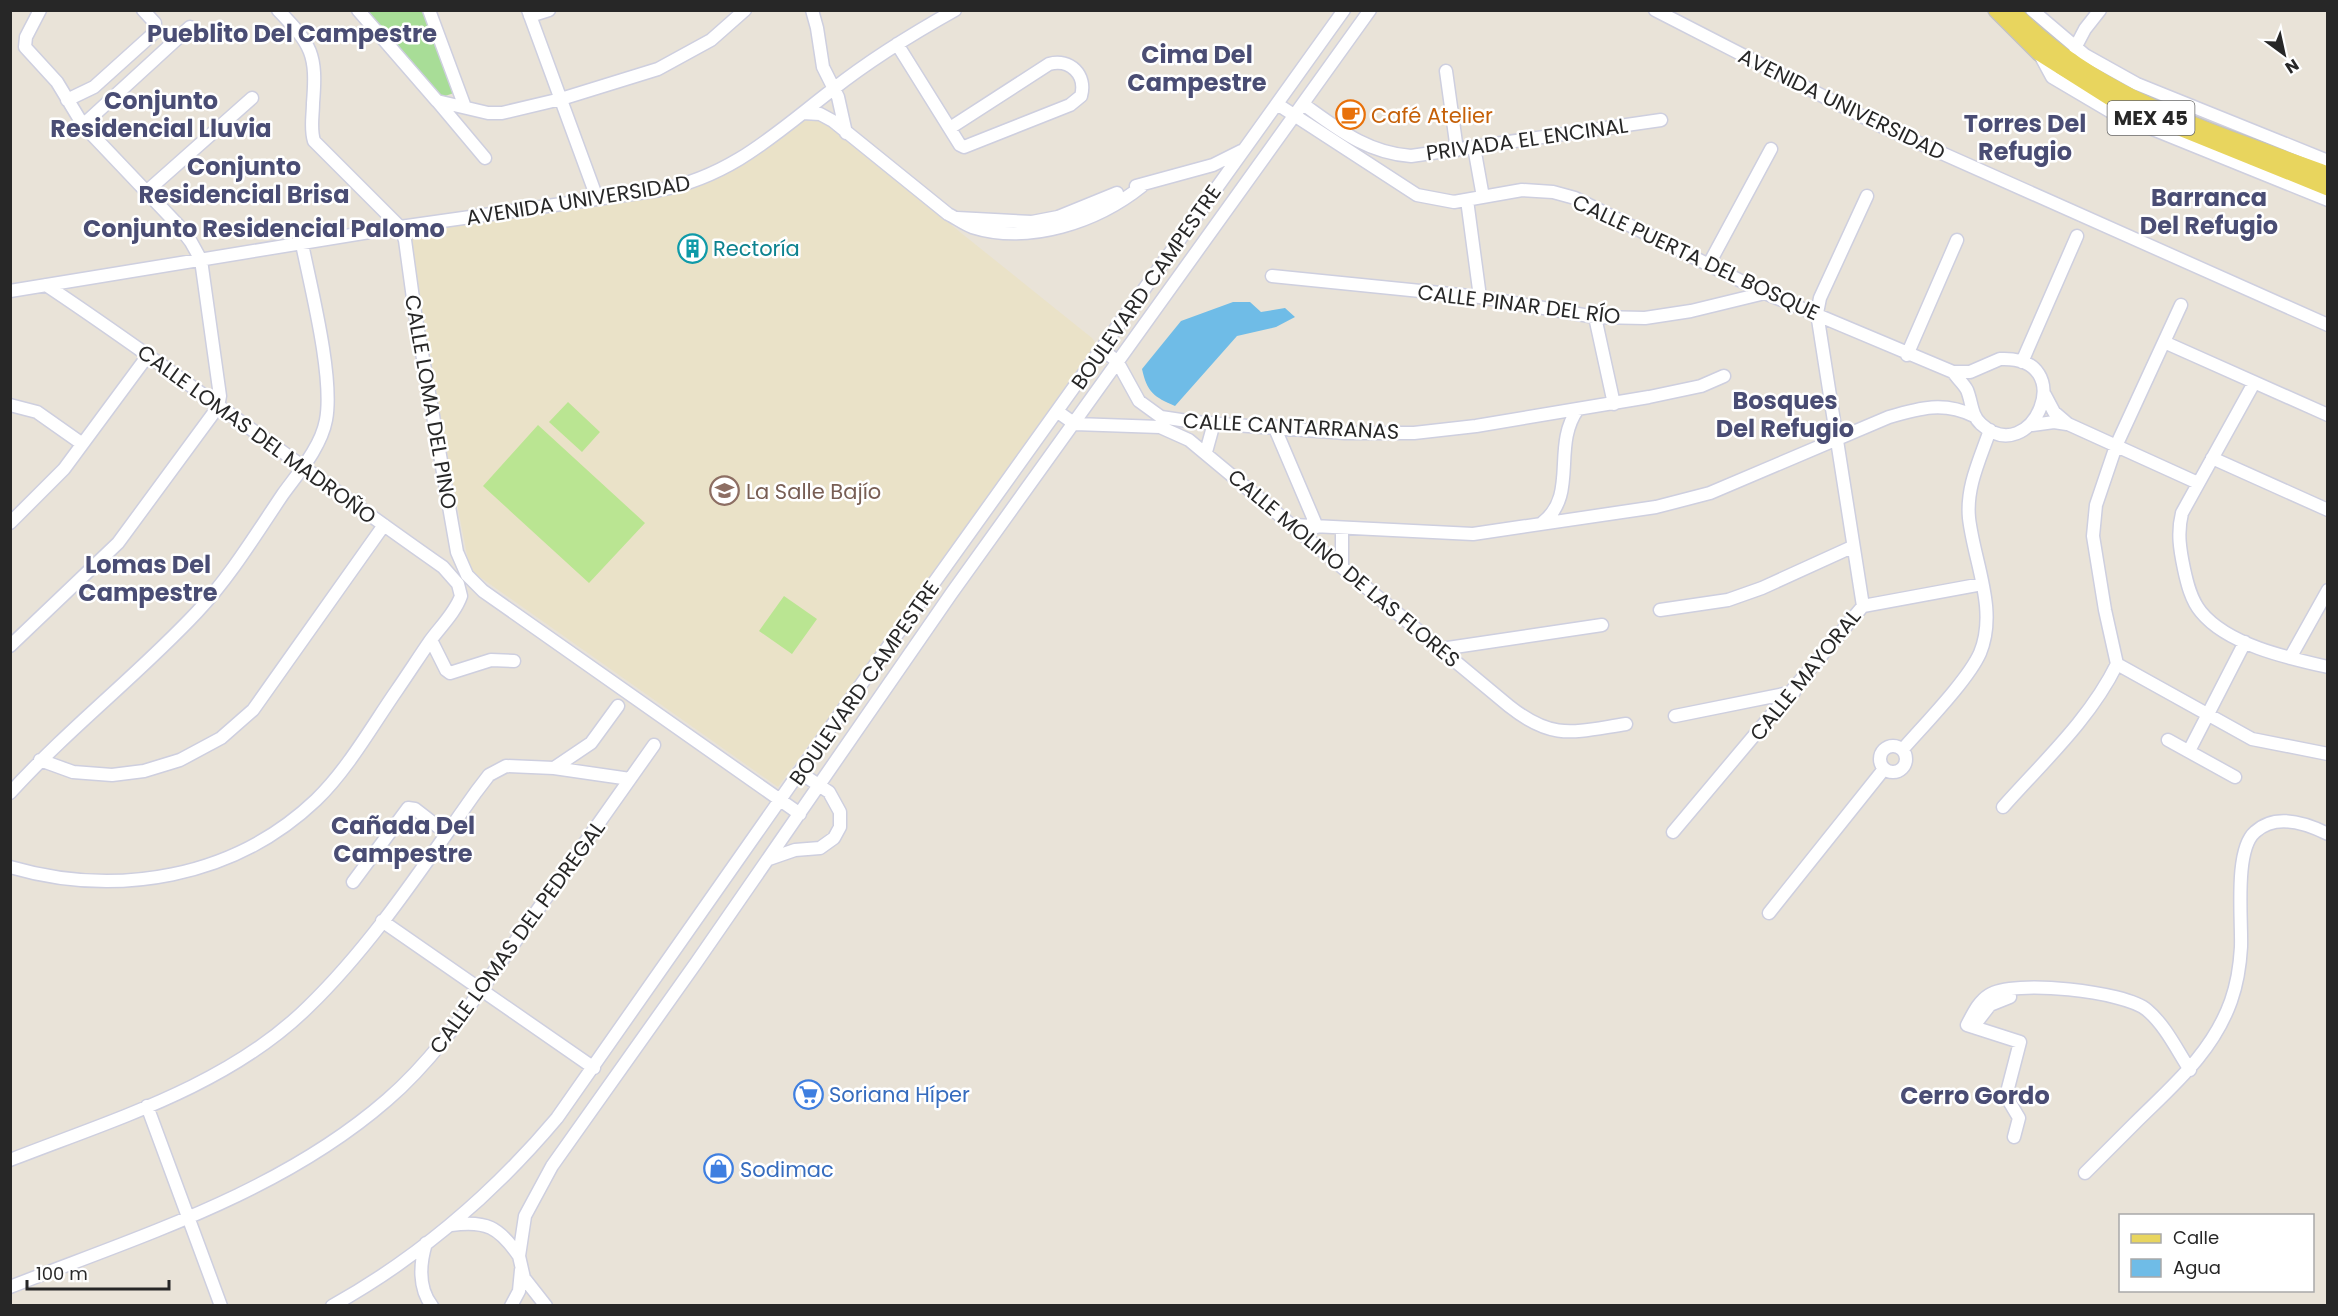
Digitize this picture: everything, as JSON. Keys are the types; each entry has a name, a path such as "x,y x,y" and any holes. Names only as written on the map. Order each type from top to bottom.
{"main road":[{"name":"MEX 45","path":"1996,10 2039,53 2115,108 2203,146 2283,176 2328,188"},
{"name":"MEX 45","path":"2012,10 2030,29 2098,80 2210,130 2328,174"}],"street":[{"path":"10,646 118,543 218,407 220,389 201,260 192,242 83,125 46,68 25,47 29,31 40,10"},
{"path":"67,100 94,87 154,33 154,23 143,10"},
{"path":"278,10 297,30 312,53 316,70 312,127 314,141 400,227"},
{"path":"358,10 485,158"},
{"path":"429,10 465,107"},
{"path":"549,10 529,13 597,198"},
{"path":"437,101 488,113 502,113 561,99 647,73 686,56 711,40 745,10"},
{"path":"812,10 818,28 823,67 843,110 846,133"},
{"name":"BOULEVARD CAMPESTRE","path":"332,1305 372,1281 426,1243 529,1152 594,1068 799,772 1344,10"},
{"name":"BOULEVARD CAMPESTRE","path":"511,1305 519,1291 525,1216 541,1183 958,585 1370,10"},
{"name":"AVENIDA UNIVERSIDAD","path":"1655,10 1883,127 2328,325"},
{"path":"2032,10 2075,48 2148,89 2328,161"},
{"path":"2075,48 2085,28 2100,10"},
{"name":"AVENIDA UNIVERSIDAD","path":"10,291 400,227 660,190 703,179 741,158 834,88 948,12"},
{"path":"83,125 190,27"},
{"path":"897,44 960,145 966,147 1070,105 1081,96 1083,82 1074,68 1064,63 1049,64 950,128"},
{"path":"1446,71 1457,150"},
{"path":"146,192 252,98"},
{"name":"CALLE PUERTA DEL BOSQUE","path":"1277,104 1410,192 1430,199 1454,202 1522,190 1553,192 1575,198 1765,293 1907,355 1953,372"},
{"path":"1303,104 1363,145 1393,155 1386,177"},
{"path":"803,113 820,114 833,120 846,133 938,206 965,224 984,230 1036,232 1088,218 1142,186 1213,165 1242,150"},
{"name":"PRIVADA EL ENCINAL","path":"1393,155 1430,155 1661,120"},
{"path":"1474,147 1483,197"},
{"path":"1709,264 1771,149"},
{"path":"1213,165 1230,167 1258,165"},
{"path":"2283,176 2328,200"},
{"path":"1817,314 1820,298 1867,196"},
{"path":"1467,200 1479,297"},
{"name":"CALLE LOMA DEL PINO","path":"400,227 405,240 415,313 457,552 467,574 492,597 781,801"},
{"path":"2022,362 2077,236"},
{"path":"1907,355 1958,240"},
{"path":"10,793 40,760 199,610 253,539 322,434 328,406 326,379 302,244"},
{"name":"CALLE PINAR DEL RÍO","path":"1272,276 1479,297 1595,317 1645,318 1691,311 1765,293"},
{"name":"CALLE LOMAS DEL MADROÑO","path":"46,285 149,354 218,407 443,567 461,591 459,601 430,640"},
{"path":"2003,807 2087,714 2103,693 2117,664 2104,610 2093,536 2096,505 2116,446 2181,305"},
{"name":"CALLE MAYORAL","path":"1673,832 1794,692 1863,606 1852,548 1817,314"},
{"path":"1595,317 1614,404"},
{"path":"2164,342 2328,415"},
{"name":"CALLE CANTARRANAS","path":"1101,349 1117,361 1131,391 1148,409 1170,419 1387,434 1476,426 1614,404 1701,386 1724,376"},
{"path":"10,523 64,469 149,354"},
{"path":"1953,372 1970,372 2000,360 2022,362 2038,375 2054,412 2068,424 2198,483"},
{"path":"1953,372 1966,388 1974,416"},
{"path":"2254,383 2182,513 2178,530 2186,579 2202,613 2245,642 2290,658 2328,667"},
{"path":"2032,425 2042,411 2045,395"},
{"path":"10,405 37,412 81,443"},
{"path":"1293,525 1473,534 1656,507 1710,493 1871,423 1914,410 1951,406 1974,416 1990,430 2012,434 2032,425 2054,422 2068,424"},
{"path":"1540,525 1554,514 1560,504 1566,435 1570,422 1578,409"},
{"path":"1058,412 1075,424"},
{"path":"1546,414 1560,424 1566,435"},
{"path":"1206,452 1214,423"},
{"name":"CALLE MOLINO DE LAS FLORES","path":"1075,424 1160,427 1176,432 1206,452 1516,712 1539,726 1556,732 1576,732 1626,724"},
{"path":"1274,426 1317,527"},
{"path":"1903,749 1980,654 1986,627 1982,584 1969,517 1974,472 1990,430"},
{"path":"2212,458 2328,510"},
{"path":"40,760 73,771 112,775 144,771 180,760 221,738 254,710 384,525"},
{"path":"1342,529 1342,567"},
{"path":"1660,610 1728,600 1762,588 1852,548"},
{"path":"1863,606 1982,584"},
{"path":"2290,658 2328,590"},
{"path":"1441,649 1602,625"},
{"path":"10,867 39,875 81,882 137,880 185,873 260,842 292,820 318,798 350,757 430,640 446,670 450,673 491,660 514,661"},
{"path":"2189,751 2245,642"},
{"path":"2117,664 2252,739 2328,754"},
{"path":"1675,716 1794,692"},
{"path":"554,768 591,743 618,706"},
{"path":"2169,740 2235,777"},
{"name":"CALLE LOMAS DEL PEDREGAL","path":"10,1287 188,1216 271,1179 320,1150 378,1107 425,1062 481,989 654,745"},
{"path":"1891,746 1903,749 1907,761 1903,768 1892,772 1884,769 1880,761 1884,750 1891,746"},
{"path":"10,1160 191,1088 271,1038 307,1009 382,921 489,775 497,769 521,765 630,779"},
{"path":"1769,913 1884,769"},
{"path":"769,859 795,850 820,848 834,838 840,827 840,812 833,797 820,784 799,772"},
{"path":"781,801 800,814"},
{"path":"353,882 408,807 415,809 446,833"},
{"path":"2085,1173 2188,1073 2222,1022 2237,979 2241,949 2243,865 2247,842 2254,832 2266,824 2281,821 2298,822 2328,834"},
{"path":"382,921 594,1068"},
{"path":"2014,1137 2019,1118 2006,1096 2021,1044 2012,1038 1970,1026 1981,1001 1993,997 2046,996 2130,1009 2152,1026 2188,1073"},
{"path":"147,1106 221,1305"},
{"path":"449,1225 471,1222 493,1228 509,1242 520,1263 528,1287 546,1305"},
{"path":"426,1243 422,1256 423,1286 432,1305"}],"shaded area":[{"name":"La Salle Bajío","path":"813,114 1092,338 1099,348 778,787 470,570 403,230 673,191"}],"green space":[{"path":"363,11 425,11 454,93 442,97"},
{"path":"568,402 600,432 582,452 549,422"},
{"path":"538,425 645,523 589,583 483,486"},
{"path":"784,596 817,619 792,654 759,631"}],"water":[{"path":"1233,302 1250,302 1261,312 1285,308 1295,317 1276,327 1237,336 1175,406 1152,393 1142,369 1181,321"}],"place":[{"name":"Café Atelier","path":"1350,115"},
{"name":"Rectoría","path":"692,248"},
{"name":"La Salle Bajío","path":"725,491"},
{"name":"Soriana Híper","path":"808,1094"},
{"name":"Sodimac","path":"719,1169"}],"district":[{"name":"Pueblito Del Campestre","path":"292,33"},
{"name":"Cima Del Campestre","path":"1197,68"},
{"name":"Conjunto Residencial Lluvia","path":"161,114"},
{"name":"Torres Del Refugio","path":"2025,137"},
{"name":"Conjunto Residencial Brisa","path":"244,180"},
{"name":"Barranca Del Refugio","path":"2209,211"},
{"name":"Conjunto Residencial Palomo","path":"264,228"},
{"name":"Bosques Del Refugio","path":"1785,414"},
{"name":"Lomas Del Campestre","path":"148,578"},
{"name":"Cañada Del Campestre","path":"403,839"},
{"name":"Cerro Gordo","path":"1975,1095"}]}
